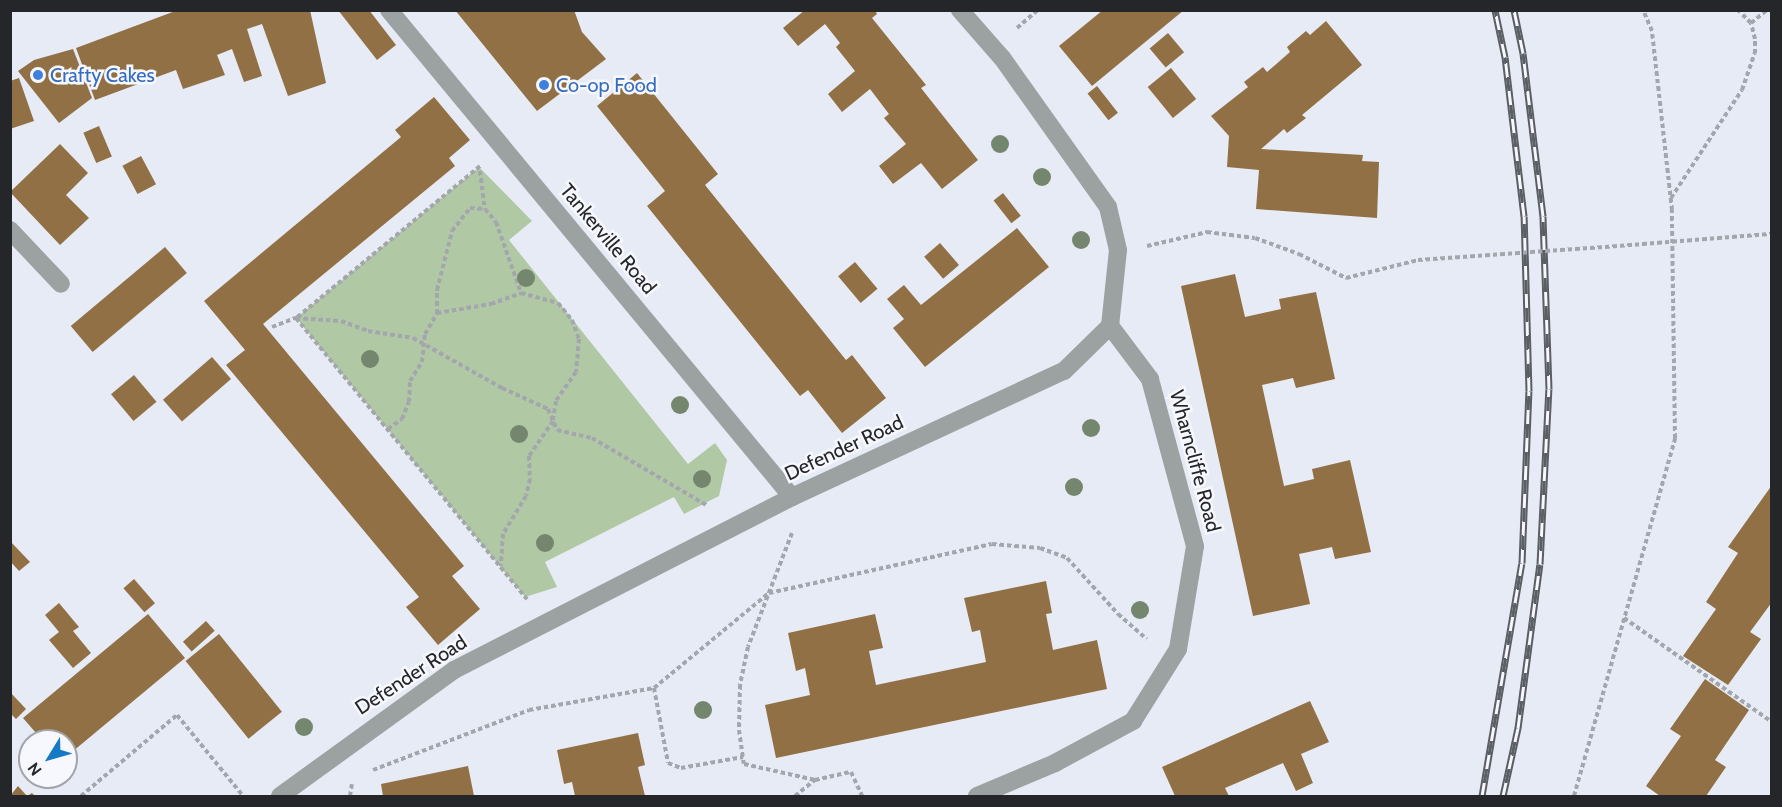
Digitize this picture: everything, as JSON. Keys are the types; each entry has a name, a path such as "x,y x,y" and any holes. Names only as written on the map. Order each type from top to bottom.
{"street":[{"name":"Tankerville Road","path":"389,10 503,147 800,493"},
{"path":"960,10 1002,58 1108,207 1118,250 1110,326"},
{"path":"10,230 60,284"},
{"name":"Defender Road","path":"280,796 330,757 454,670 800,493 1064,371 1110,326"},
{"name":"Wharncliffe Road","path":"977,796 1055,763 1133,720 1178,649 1196,546 1150,379 1110,326"}],"path":[{"path":"1574,796 1675,438 1675,241 1652,31 1643,10"},
{"path":"1671,198 1742,90 1755,53 1751,23 1738,10"},
{"path":"1751,23 1767,10"},
{"path":"272,327 296,318 503,147"},
{"path":"480,167 485,209 496,222 521,293"},
{"path":"388,429 402,420 409,402 410,381 422,362 425,334 437,313 437,290 452,231 470,208 485,209"},
{"path":"1118,250 1216,233 1255,238 1299,254 1346,278 1418,260 1772,234"},
{"path":"437,313 491,304 521,293 558,303 572,320 579,339 576,372 556,401 554,421 530,456 530,479 526,496 503,534 501,567"},
{"path":"296,318 341,321 413,338 424,347 548,409 557,430 592,438 739,524"},
{"path":"296,318 546,623"},
{"path":"800,493 769,593 748,647 740,685 739,730 744,764 815,780 851,772 862,796"},
{"path":"354,777 529,711 654,688 769,593 992,544 1040,548 1067,558 1118,614 1171,659"},
{"path":"1624,618 1772,722"},
{"path":"654,688 668,763 681,768 743,757"},
{"path":"81,796 177,715 243,796"},
{"path":"330,757 354,777"},
{"path":"350,796 354,777"},
{"path":"795,796 815,780"}],"green space":[{"path":"479,167 532,221 509,240 688,464 715,443 727,460 719,496 684,514 674,497 545,562 557,587 525,597 296,318"}],"building":[{"path":"178,10 310,10 326,83 288,96 262,24 247,29 262,76 244,82 232,49 217,55 225,75 183,89 176,70 95,100 76,48"},
{"path":"338,10 369,10 396,45 377,60"},
{"name":"Co-op Food","path":"455,10 574,10 582,32 606,59 537,111"},
{"path":"805,10 875,10 877,14 872,18 926,85 921,88 978,160 942,189 921,163 893,184 879,166 906,144 884,118 889,114 870,89 842,112 828,94 855,71 836,47 840,43 825,24 798,46 783,28"},
{"path":"1103,10 1184,10 1092,86 1059,46"},
{"path":"1326,21 1362,65 1302,115 1306,118 1287,133 1284,129 1261,149 1363,155 1362,161 1379,162 1377,218 1256,209 1259,170 1227,167 1229,136 1211,116 1248,87 1244,82 1263,67 1267,72 1290,52 1287,47 1306,31 1310,35"},
{"path":"1168,33 1184,52 1166,68 1150,48"},
{"path":"73,49 92,98 59,123 18,71 34,60"},
{"path":"1171,68 1196,99 1173,118 1148,87"},
{"path":"637,73 718,174 705,185 846,360 852,355 886,398 842,433 808,390 800,396 647,206 665,191 597,106"},
{"path":"19,78 34,121 10,129 10,81"},
{"path":"1097,86 1118,113 1108,120 1088,93"},
{"path":"434,97 470,140 449,158 455,166 263,324 464,566 452,576 480,609 438,645 406,607 419,597 226,365 245,350 204,301 401,137 395,130"},
{"path":"99,126 112,156 96,163 83,133"},
{"path":"60,144 88,173 66,195 89,218 60,245 10,192"},
{"path":"141,156 156,184 137,194 122,166"},
{"path":"1003,193 1021,216 1011,223 994,200"},
{"path":"1017,228 1049,267 925,367 893,328 904,319 887,299 904,285 921,305"},
{"path":"940,243 959,265 943,279 924,257"},
{"path":"165,247 187,273 93,352 71,326"},
{"path":"855,262 877,289 861,303 838,276"},
{"path":"1235,274 1245,317 1281,309 1279,299 1316,292 1335,379 1296,388 1293,378 1262,385 1284,486 1314,479 1312,469 1350,460 1371,552 1335,559 1332,547 1299,554 1310,604 1253,616 1181,286"},
{"path":"212,357 231,379 182,422 163,400"},
{"path":"134,375 156,402 134,421 111,394"},
{"path":"1772,485 1772,602 1750,632 1761,639 1728,685 1683,656 1716,609 1706,602 1738,553 1728,547"},
{"path":"10,541 30,562 19,571 10,561"},
{"path":"134,579 155,603 144,612 123,588"},
{"path":"1046,581 1052,613 1046,614 1053,650 1097,640 1107,689 776,758 765,705 810,695 805,668 796,671 788,633 875,614 883,648 869,651 876,685 986,662 980,630 972,632 964,598"},
{"path":"59,603 79,627 73,631 91,653 73,668 49,640 59,632 45,615"},
{"path":"148,614 185,658 78,747 78,729 33,729 23,718"},
{"path":"206,621 215,631 192,651 183,642"},
{"path":"219,634 282,712 249,739 186,661"},
{"path":"1705,679 1749,710 1715,760 1726,767 1706,796 1660,796 1646,786 1681,736 1670,729"},
{"path":"10,692 26,709 16,719 10,713"},
{"path":"1310,701 1329,742 1301,754 1313,783 1296,791 1283,763 1225,788 1229,796 1175,796 1162,767"},
{"path":"638,733 645,765 638,767 645,796 575,796 572,782 564,784 557,750"},
{"path":"468,766 474,796 383,796 381,784"},
{"path":"18,786 18,789 27,796 10,796"}],"railway":[{"path":"1482,796 1522,563 1529,391 1524,216 1505,57 1495,10"},
{"path":"1503,796 1518,728 1540,564 1549,389 1543,216 1523,53 1514,10"}],"place":[{"name":"Crafty Cakes","path":"38,75"},
{"name":"Co-op Food","path":"544,85"}]}
